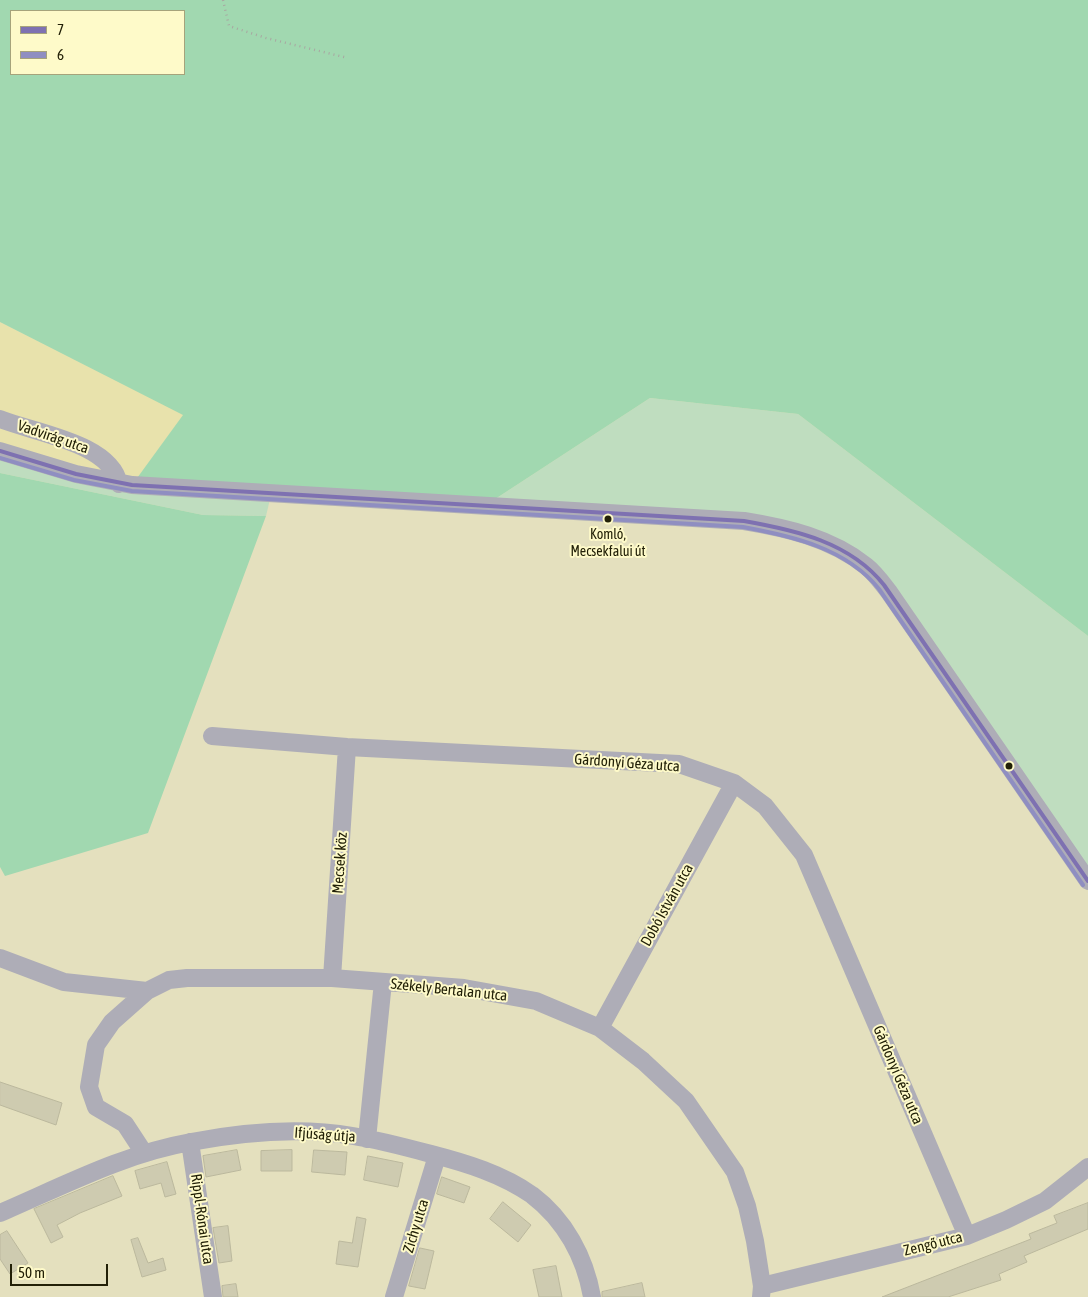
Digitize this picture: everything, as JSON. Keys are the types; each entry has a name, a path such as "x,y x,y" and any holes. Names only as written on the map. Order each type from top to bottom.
{"street":[{"name":"Vadvirág utca","path":"0,419 94,451 108,461 117,472 119,484"},
{"path":"0,451 76,474 119,484 271,495 486,505 744,521 784,527 812,536 839,549 867,566 889,592 1088,881"},
{"name":"Gárdonyi Géza utca","path":"212,736 347,747 679,764 734,782 764,806 804,855 967,1236"},
{"name":"Mecsek köz","path":"332,978 347,747"},
{"name":"Dobó István utca","path":"600,1028 734,782"},
{"path":"0,958 64,982 147,991"},
{"name":"Székely Bertalan utca","path":"144,1153 126,1124 96,1107 89,1087 96,1045 112,1022 147,991 169,980 187,978 332,978 464,988 536,1001 600,1028 643,1060 686,1102 735,1172 747,1206 762,1292"},
{"path":"367,1139 383,982"},
{"name":"Ifjúság útja","path":"0,1213 100,1168 144,1153 190,1142 275,1132 323,1134 367,1139 474,1166 532,1195 554,1216 576,1246 588,1276 592,1297"},
{"name":"Rippl-Rónai utca","path":"190,1142 212,1297"},
{"name":"Zichy utca","path":"394,1297 437,1156"},
{"name":"Zengő utca","path":"762,1292 967,1236 1045,1201 1088,1168"}],"path":[{"path":"223,0 229,26 266,38 348,58"}],"shaded area":[{"path":"0,322 184,415 132,485 0,451"}],"green space":[{"path":"0,0 1088,0 1088,636 798,414 650,398 486,505 132,485 183,415 0,322"},
{"path":"650,398 798,414 1088,636 1088,881 889,592 812,536 486,505"},
{"path":"0,451 76,474 271,495 266,516 203,515 0,473"},
{"path":"0,473 203,515 266,516 148,833 5,876 0,867"}],"building":[{"path":"0,1082 62,1103 56,1125 0,1105"},
{"path":"237,1150 241,1170 206,1177 203,1156"},
{"path":"292,1150 292,1171 261,1171 261,1151"},
{"path":"314,1150 347,1152 345,1175 312,1172"},
{"path":"368,1156 403,1163 398,1187 364,1180"},
{"path":"167,1162 176,1194 165,1197 161,1183 140,1189 135,1171"},
{"path":"113,1176 122,1196 80,1213 57,1225 63,1237 51,1243 34,1209"},
{"path":"442,1177 470,1187 464,1203 437,1194"},
{"path":"503,1202 531,1225 518,1242 490,1219"},
{"path":"1088,1203 1088,1229 1024,1256 1027,1262 999,1274 1001,1280 948,1297 882,1297 1031,1239 1029,1234 1057,1223 1054,1216"},
{"path":"357,1217 366,1219 358,1267 336,1264 339,1241 352,1243"},
{"path":"228,1226 232,1261 219,1263 213,1228"},
{"path":"7,1231 28,1263 10,1274 0,1259 0,1235"},
{"path":"138,1238 148,1263 163,1258 166,1270 142,1277 131,1240"},
{"path":"420,1248 434,1251 425,1289 409,1286"},
{"path":"556,1266 562,1297 539,1297 533,1270"},
{"path":"642,1283 645,1297 602,1297 602,1292"},
{"path":"236,1284 238,1297 223,1297 222,1286"}],"transit line":[{"name":"7","path":"0,451 76,474 132,485 744,521 783,529 820,540 855,558 884,585 1088,881"},
{"name":"6","path":"0,458 74,480 132,491 743,527 817,546 851,563 879,589 1083,885"}],"place":[{"name":"Komló, Mecsekfalui út","path":"608,519"}]}
